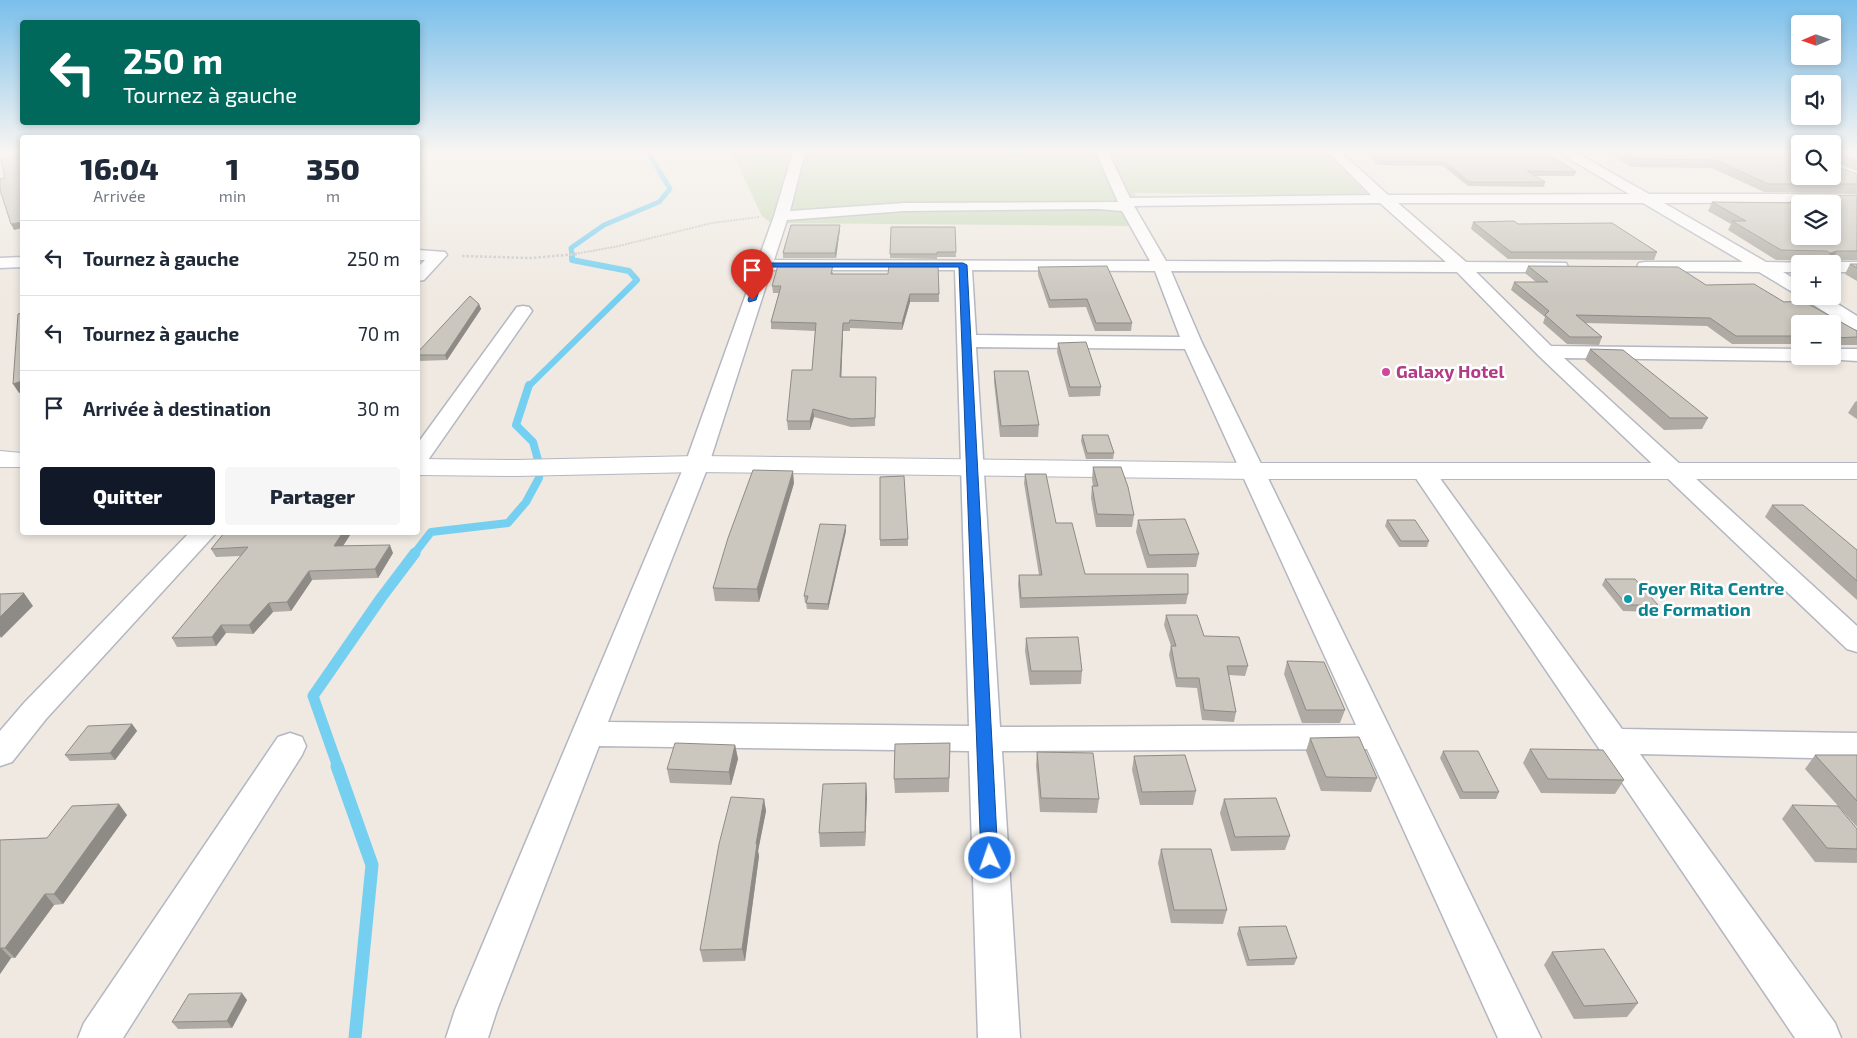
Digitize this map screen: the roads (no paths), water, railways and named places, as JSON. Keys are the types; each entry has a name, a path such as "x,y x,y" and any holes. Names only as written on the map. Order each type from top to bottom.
{"main road":[{"path":"0,459 20,460"},
{"path":"420,467 516,468 697,464 1252,471 1857,471"}],"street":[{"path":"467,1038 476,1010 697,464 785,200"},
{"path":"1124,200 1161,266 1178,313 1520,1038"},
{"path":"781,216 904,207 1310,200"},
{"path":"1386,200 1461,266 1546,352 1857,642"},
{"path":"1650,200 1791,284"},
{"path":"420,254 438,255 420,274"},
{"path":"0,263 20,262"},
{"path":"764,265 1578,266"},
{"path":"963,265 999,1038"},
{"path":"1627,267 1791,267"},
{"path":"1841,267 1857,267"},
{"path":"1826,305 1857,324"},
{"path":"420,455 523,311"},
{"path":"966,341 1192,343"},
{"path":"1546,352 1791,354"},
{"path":"1841,355 1857,355"},
{"path":"1423,471 1820,1038"},
{"path":"0,753 35,711 201,535"},
{"path":"588,734 984,739 1379,737"},
{"path":"1612,741 1857,746"},
{"path":"100,1038 290,746"}],"waterway":[{"path":"572,255 571,248 604,225 660,200"},
{"path":"529,386 637,280 629,271 572,260 572,255"},
{"path":"414,554 431,532 508,523 526,502 539,478 540,467 533,442 516,425 529,386"},
{"path":"338,767 313,696 381,598 415,553"},
{"path":"337,766 372,865 355,1038"}],"place":[{"name":"Galaxy Hotel","path":"1386,372"},
{"name":"Foyer Rita Centre de Formation","path":"1628,599"}]}
